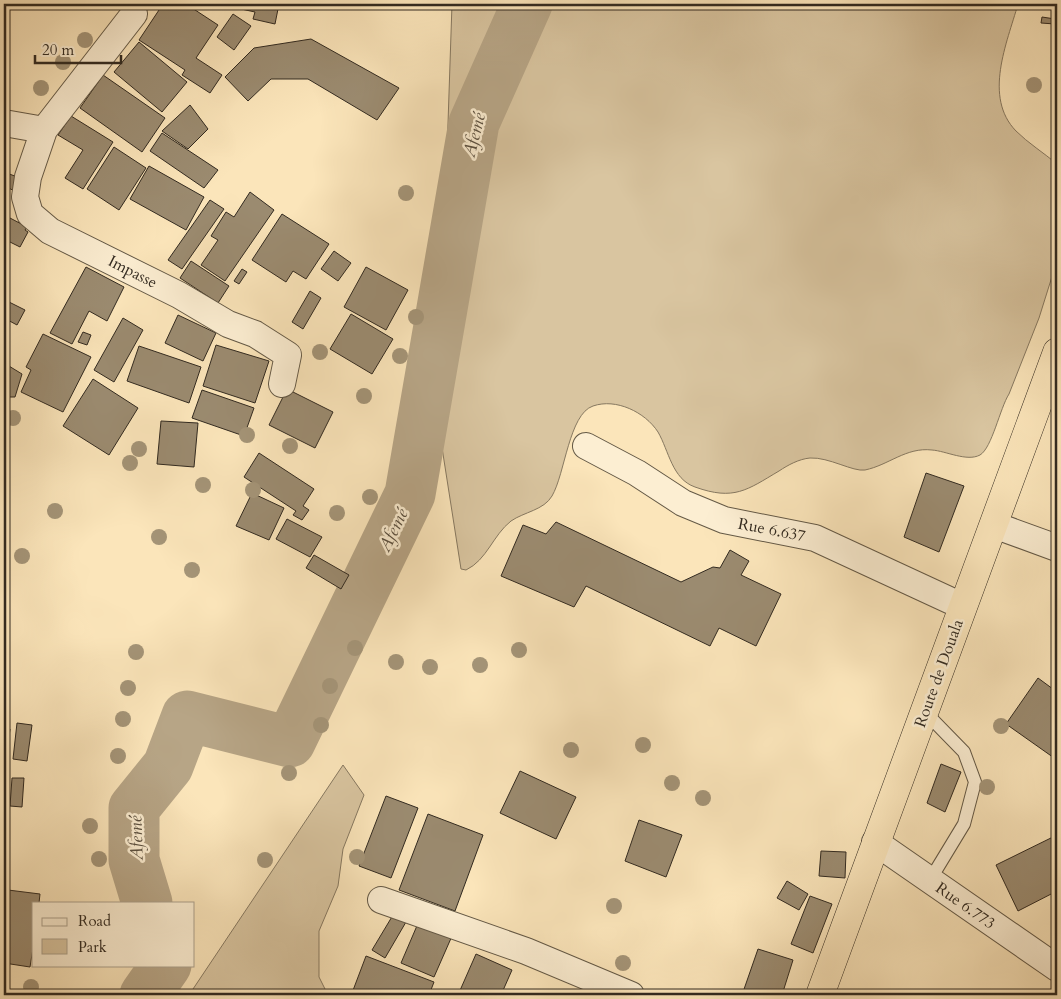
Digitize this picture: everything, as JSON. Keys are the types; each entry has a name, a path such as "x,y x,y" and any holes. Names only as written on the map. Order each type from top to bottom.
{"highway":[{"name":"Route de Douala","path":"820,995 1057,352"}],"street":[{"path":"4,123 44,130 134,14"},
{"name":"Impasse","path":"44,130 28,177 25,197 30,214 50,231 179,295 228,324 255,334 277,347 288,355 282,384"},
{"name":"Rue 6.637","path":"586,446 637,473 684,503 724,520 815,538 962,606"},
{"path":"994,525 1057,548"},
{"name":"Rue 6.773","path":"876,842 1057,968"},
{"path":"381,900 526,951 631,995"}],"lane":[{"path":"924,711 964,752 975,782 964,824 930,880"}],"green space":[{"path":"452,4 1018,4 1000,69 999,86 1001,102 1006,117 1016,131 1057,164 1057,255 1039,318 992,436 984,451 975,457 969,457 932,450 914,451 865,470 810,458 798,461 749,488 730,493 720,493 695,487 681,478 672,464 658,432 646,418 620,405 602,404 593,406 585,411 578,420 568,446 557,486 548,501 539,508 511,521 473,566 466,570 461,569 438,422"},
{"path":"343,765 364,795 343,849 338,886 319,931 319,977 328,995 189,995"}],"building":[{"path":"163,4 186,4 218,25 196,58 222,75 210,93 182,75 185,70 139,40"},
{"path":"218,4 279,4 275,24 253,19 255,12"},
{"path":"233,14 251,26 234,50 217,37"},
{"path":"1042,17 1055,19 1055,24 1041,23"},
{"path":"311,39 399,88 377,120 308,79 271,79 248,101 225,77 254,48"},
{"path":"139,42 187,82 162,112 114,72"},
{"path":"103,75 165,118 142,152 80,108"},
{"path":"190,105 208,129 188,149 162,131"},
{"path":"71,116 113,142 83,189 65,178 83,150 58,135"},
{"path":"162,133 218,170 204,188 150,151"},
{"path":"114,147 146,168 119,210 87,189"},
{"path":"4,157 7,157 4,172"},
{"path":"149,166 204,197 186,230 130,199"},
{"path":"4,172 20,178 17,192 4,186"},
{"path":"250,192 274,210 225,281 201,265 218,240 211,236 226,212 234,217"},
{"path":"210,200 224,209 182,269 168,260"},
{"path":"282,214 329,244 306,279 293,271 286,282 252,260"},
{"path":"10,218 27,227 25,230 28,232 20,247 4,239 4,230"},
{"path":"334,251 351,263 338,281 321,269"},
{"path":"191,261 229,286 218,303 180,278"},
{"path":"86,267 124,287 107,321 89,311 72,344 50,333"},
{"path":"366,267 408,290 386,330 344,307"},
{"path":"242,269 247,272 239,284 234,281"},
{"path":"310,291 321,298 303,329 292,322"},
{"path":"7,301 25,310 17,325 4,318 4,306"},
{"path":"351,314 393,339 372,374 330,349"},
{"path":"178,315 216,333 203,361 165,343"},
{"path":"123,318 143,330 114,382 94,370"},
{"path":"83,332 91,335 87,345 78,342"},
{"path":"43,334 91,357 63,412 21,392 31,370 26,367"},
{"path":"216,345 269,361 255,403 203,386"},
{"path":"139,346 201,367 189,403 127,381"},
{"path":"4,363 22,374 15,397 4,397"},
{"path":"93,379 138,408 109,455 63,426"},
{"path":"287,389 333,412 315,448 269,425"},
{"path":"202,390 254,408 244,436 192,418"},
{"path":"161,421 198,423 194,467 157,464"},
{"path":"259,453 314,489 303,506 309,510 302,520 293,515 296,511 244,477"},
{"path":"926,473 964,486 939,552 904,537"},
{"path":"252,493 284,508 269,540 236,526"},
{"path":"287,519 322,537 310,557 276,539"},
{"path":"556,522 681,582 713,567 720,568 730,550 749,561 741,575 781,594 756,646 719,628 710,646 586,586 574,607 501,576 523,525 546,534"},
{"path":"314,555 349,575 341,589 306,568"},
{"path":"1038,678 1057,692 1057,760 1006,724"},
{"path":"17,723 32,725 27,761 13,759"},
{"path":"4,728 10,729 7,752 4,752"},
{"path":"941,764 961,772 945,812 927,803"},
{"path":"520,771 576,797 556,839 500,813"},
{"path":"4,772 9,772 6,794 4,794"},
{"path":"12,778 24,778 22,807 10,806"},
{"path":"386,796 418,808 391,878 359,866"},
{"path":"428,814 483,835 455,911 399,890"},
{"path":"639,820 682,835 666,877 625,861"},
{"path":"1057,835 1057,891 1018,911 996,865"},
{"path":"821,851 846,852 845,878 819,876"},
{"path":"787,881 808,894 799,910 777,898"},
{"path":"8,890 40,894 39,902 32,902 32,954 30,967 4,963 4,924"},
{"path":"810,896 832,904 813,953 791,944"},
{"path":"393,915 406,922 385,958 372,950"},
{"path":"419,921 452,936 434,977 401,963"},
{"path":"758,949 793,960 782,995 742,995"},
{"path":"476,954 512,970 501,995 458,995"},
{"path":"366,956 434,982 429,995 358,995 352,993"}],"waterway":[{"name":"Afemé","path":"147,902 134,860 134,808 168,766 187,716 290,742 410,494 474,123 527,4"},
{"name":"Afemé","path":"145,995 165,966"}]}
